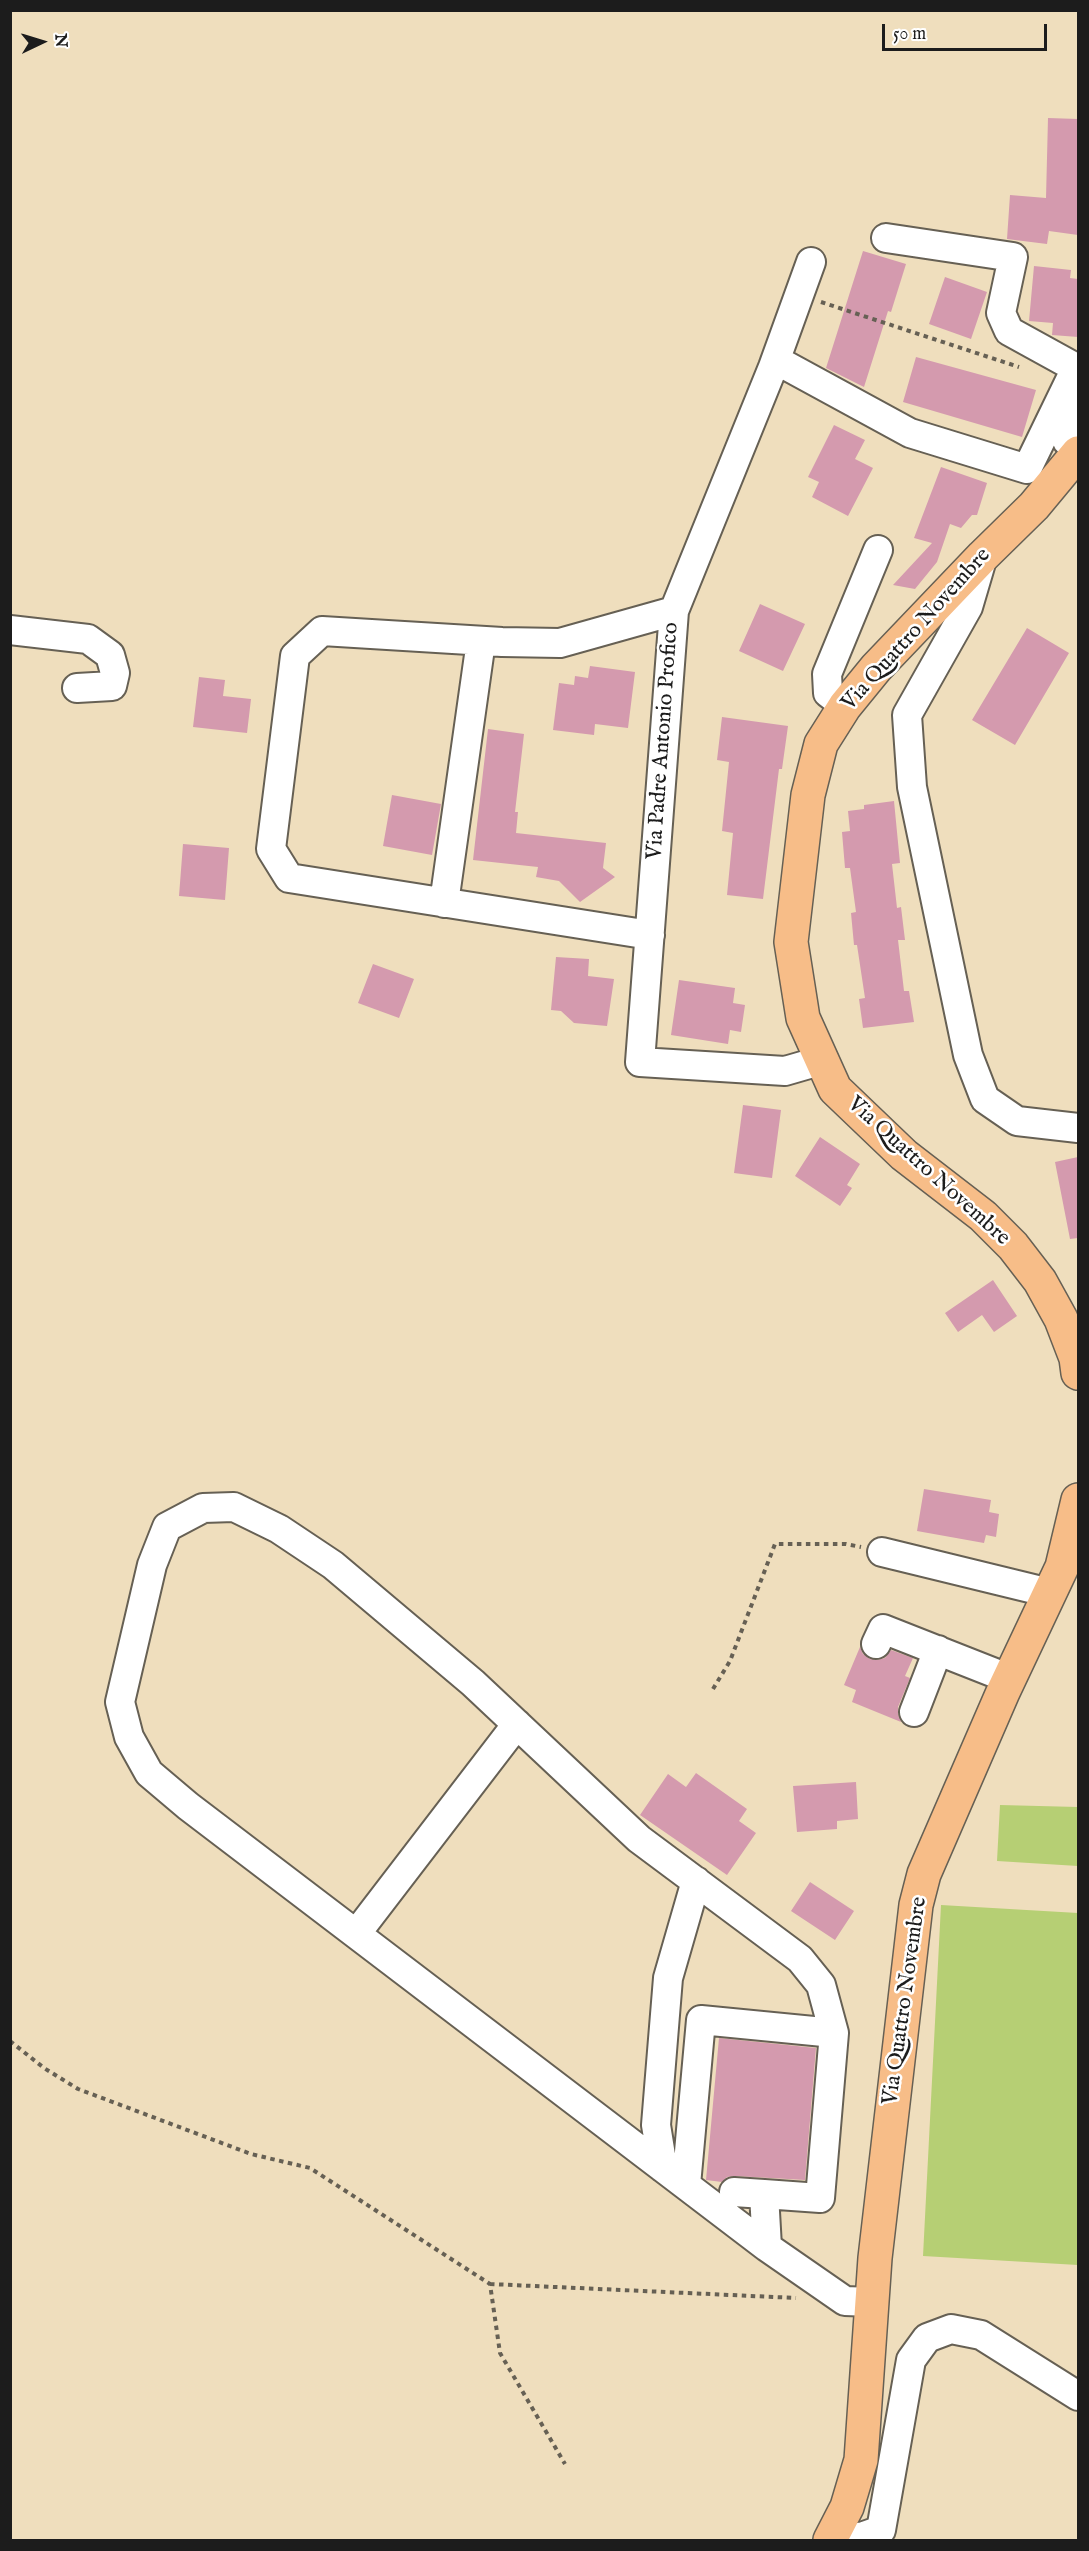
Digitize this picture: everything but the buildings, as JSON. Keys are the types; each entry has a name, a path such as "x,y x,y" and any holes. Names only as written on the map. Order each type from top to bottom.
{"main road":[{"name":"Via Quattro Novembre","path":"1078,451 1034,506 876,668 845,706 821,744 808,795 791,942 803,1018 835,1089 904,1155 983,1216 1013,1246 1040,1281 1061,1319 1076,1358 1078,1373"},
{"name":"Via Quattro Novembre","path":"830,2541 847,2507 861,2460 872,2302 892,2100 916,1905 924,1874 1010,1678 1064,1575 1078,1500"}],"street":[{"path":"776,360 910,433 1027,469 1077,369 1009,331 1001,313 1013,257 886,238"},
{"name":"Via Padre Antonio Profico","path":"811,262 776,360 674,612 640,1062 785,1071 823,1060"},
{"path":"1078,411 1067,441 1078,451"},
{"path":"845,706 828,693 827,674 878,550"},
{"path":"983,556 968,607 907,715 912,787 968,1055 985,1099 1017,1121 1078,1128"},
{"path":"650,935 288,878 271,849 296,656 322,631 481,641 560,643 674,612"},
{"path":"10,630 88,639 111,656 115,673 112,686 77,688"},
{"path":"444,903 481,641"},
{"path":"734,2192 820,2198 834,2034 821,1985 800,1959 639,1839 473,1683 333,1564 279,1529 234,1507 202,1508 167,1527 152,1565 120,1702 129,1737 149,1773 188,1806 767,2247 844,2301 872,2302"},
{"path":"882,1552 1064,1575"},
{"path":"876,1644 883,1629 1010,1678"},
{"path":"914,1712 938,1650"},
{"path":"357,1934 517,1724"},
{"path":"663,2168 656,2124 668,1978 696,1881"},
{"path":"687,2186 701,2020 834,2034"},
{"path":"764,2194 767,2247"},
{"path":"842,2541 881,2530 911,2360 927,2338 951,2329 981,2335 1078,2396"}],"path":[{"path":"799,295 994,359"},
{"path":"713,1689 730,1661 775,1544 846,1544 882,1552"},
{"path":"10,2041 44,2068 78,2089 251,2154 310,2168 490,2284 797,2298"},
{"path":"490,2284 500,2353 564,2464"}],"green space":[{"path":"1000,1805 1078,1807 1078,1866 997,1861"},
{"path":"941,1905 1078,1913 1078,2265 923,2256"}]}
